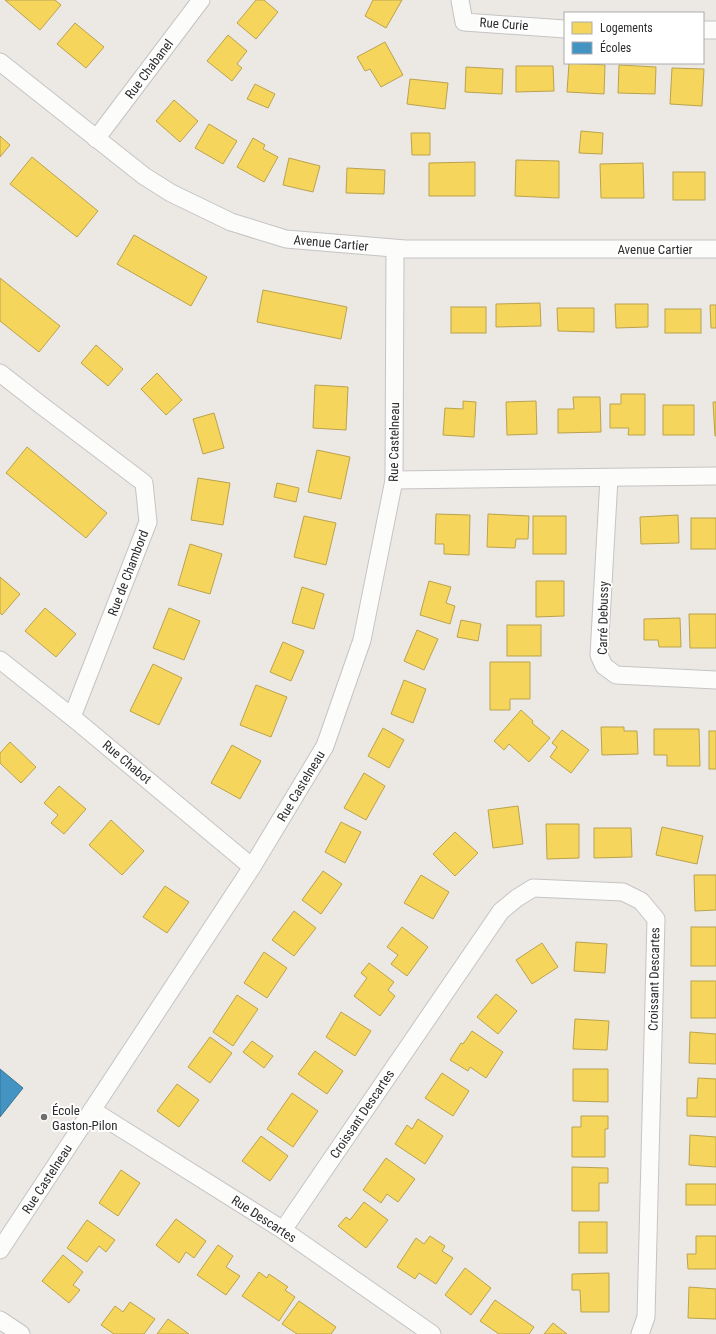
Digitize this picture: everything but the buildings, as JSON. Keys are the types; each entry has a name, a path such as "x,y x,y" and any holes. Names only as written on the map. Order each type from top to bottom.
{"street":[{"name":"Rue Chabanel","path":"96,138 201,0"},
{"name":"Rue Curie","path":"460,0 464,22 564,29"},
{"path":"704,30 716,30"},
{"name":"Avenue Cartier","path":"0,62 144,176 166,190 231,222 286,239 395,248 716,249"},
{"name":"Rue Castelneau","path":"0,1250 252,867 325,746 362,640 394,480 395,248"},
{"name":"Rue de Chambord","path":"0,373 144,483 148,522 72,717"},
{"path":"394,480 716,476"},
{"name":"Carré Debussy","path":"609,478 599,655 604,666 616,675 716,680"},
{"name":"Rue Chabot","path":"0,660 72,717 252,867"},
{"name":"Croissant Descartes","path":"283,1230 501,911 517,898 533,888 622,892 641,901 656,919 646,1317 640,1334"},
{"name":"Rue Descartes","path":"92,1110 283,1230 432,1334"},
{"path":"0,1320 21,1334"}],"place":[{"name":"École Gaston-Pilon","path":"44,1117"}]}
